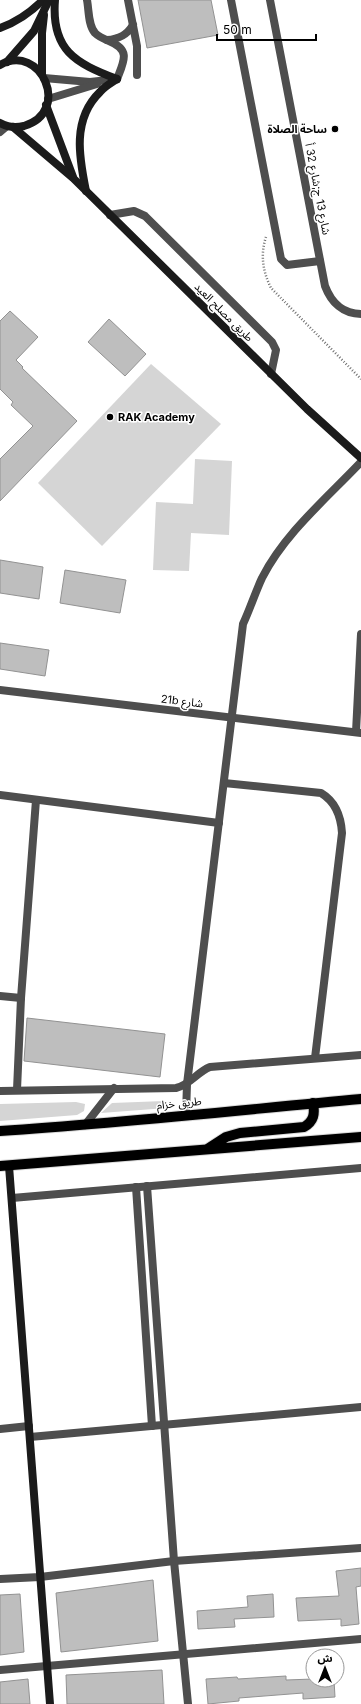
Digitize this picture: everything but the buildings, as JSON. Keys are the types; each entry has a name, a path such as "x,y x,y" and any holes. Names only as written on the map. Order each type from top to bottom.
{"main road":[{"name":"طريق خزام","path":"0,1131 85,1125 186,1114 361,1099"},
{"path":"208,1149 226,1137 240,1133 304,1127 311,1123 314,1116 313,1103"},
{"path":"5,1166 361,1137"}],"street":[{"path":"0,28 14,23 30,12 43,0"},
{"path":"2,64 34,31 49,0"},
{"path":"56,0 56,24 62,44 74,59 93,70 117,79"},
{"path":"86,191 80,165 78,145 81,126 88,108 99,92 117,79 124,60 124,54 118,46 98,36 92,28 87,0"},
{"path":"128,0 137,53 137,75"},
{"path":"231,0 281,259 284,264 290,266 320,261"},
{"name":"شارع 13 ج;شارع 32 أ","path":"270,0 325,286 329,297 337,306 347,312 361,314"},
{"path":"43,76 42,33 45,11"},
{"path":"106,40 113,40 125,35 133,25"},
{"path":"2,64 18,61 26,62 33,66 43,76 90,82 117,79"},
{"name":"طريق مصلح العيد","path":"43,76 48,89 47,102 73,178"},
{"path":"0,132 7,125 29,124 37,119 47,102 117,79"},
{"name":"طريق مصلح العيد","path":"7,125 73,178 271,374 361,458"},
{"path":"110,214 134,211 146,216 272,342 276,350 271,374"},
{"path":"186,1114 187,1084 244,624 262,578 279,552 300,524 361,462"},
{"path":"359,732 361,634"},
{"name":"21b شارع","path":"0,690 359,732"},
{"path":"224,783 321,793 329,798 337,809 342,823 315,1058"},
{"path":"0,795 219,823"},
{"path":"17,1090 21,998 36,800"},
{"path":"0,996 21,998"},
{"path":"0,1091 176,1088 187,1084 198,1073 210,1067 361,1055"},
{"path":"85,1125 114,1088"},
{"path":"5,1166 12,1198 50,1704"},
{"path":"12,1198 361,1168"},
{"path":"147,1186 174,1561 188,1704"},
{"path":"136,1188 152,1426"},
{"path":"30,1437 361,1407"},
{"path":"0,1428 29,1426"},
{"path":"0,1579 40,1577 174,1561 361,1548"},
{"path":"0,1670 361,1639"}],"path":[{"path":"274,223 265,241 263,260 264,270 271,288 361,379"}],"shaded area":[{"path":"151,364 221,424 102,546 38,483"},
{"path":"195,459 232,461 229,535 191,533 189,571 153,570 156,502 193,504"},
{"path":"76,1102 85,1104 84,1111 77,1115 0,1121 0,1104"},
{"path":"167,1102 167,1108 101,1113 112,1103"}],"place":[{"name":"ساحة الصلاة","path":"335,129"},
{"name":"RAK Academy","path":"110,417"}]}
